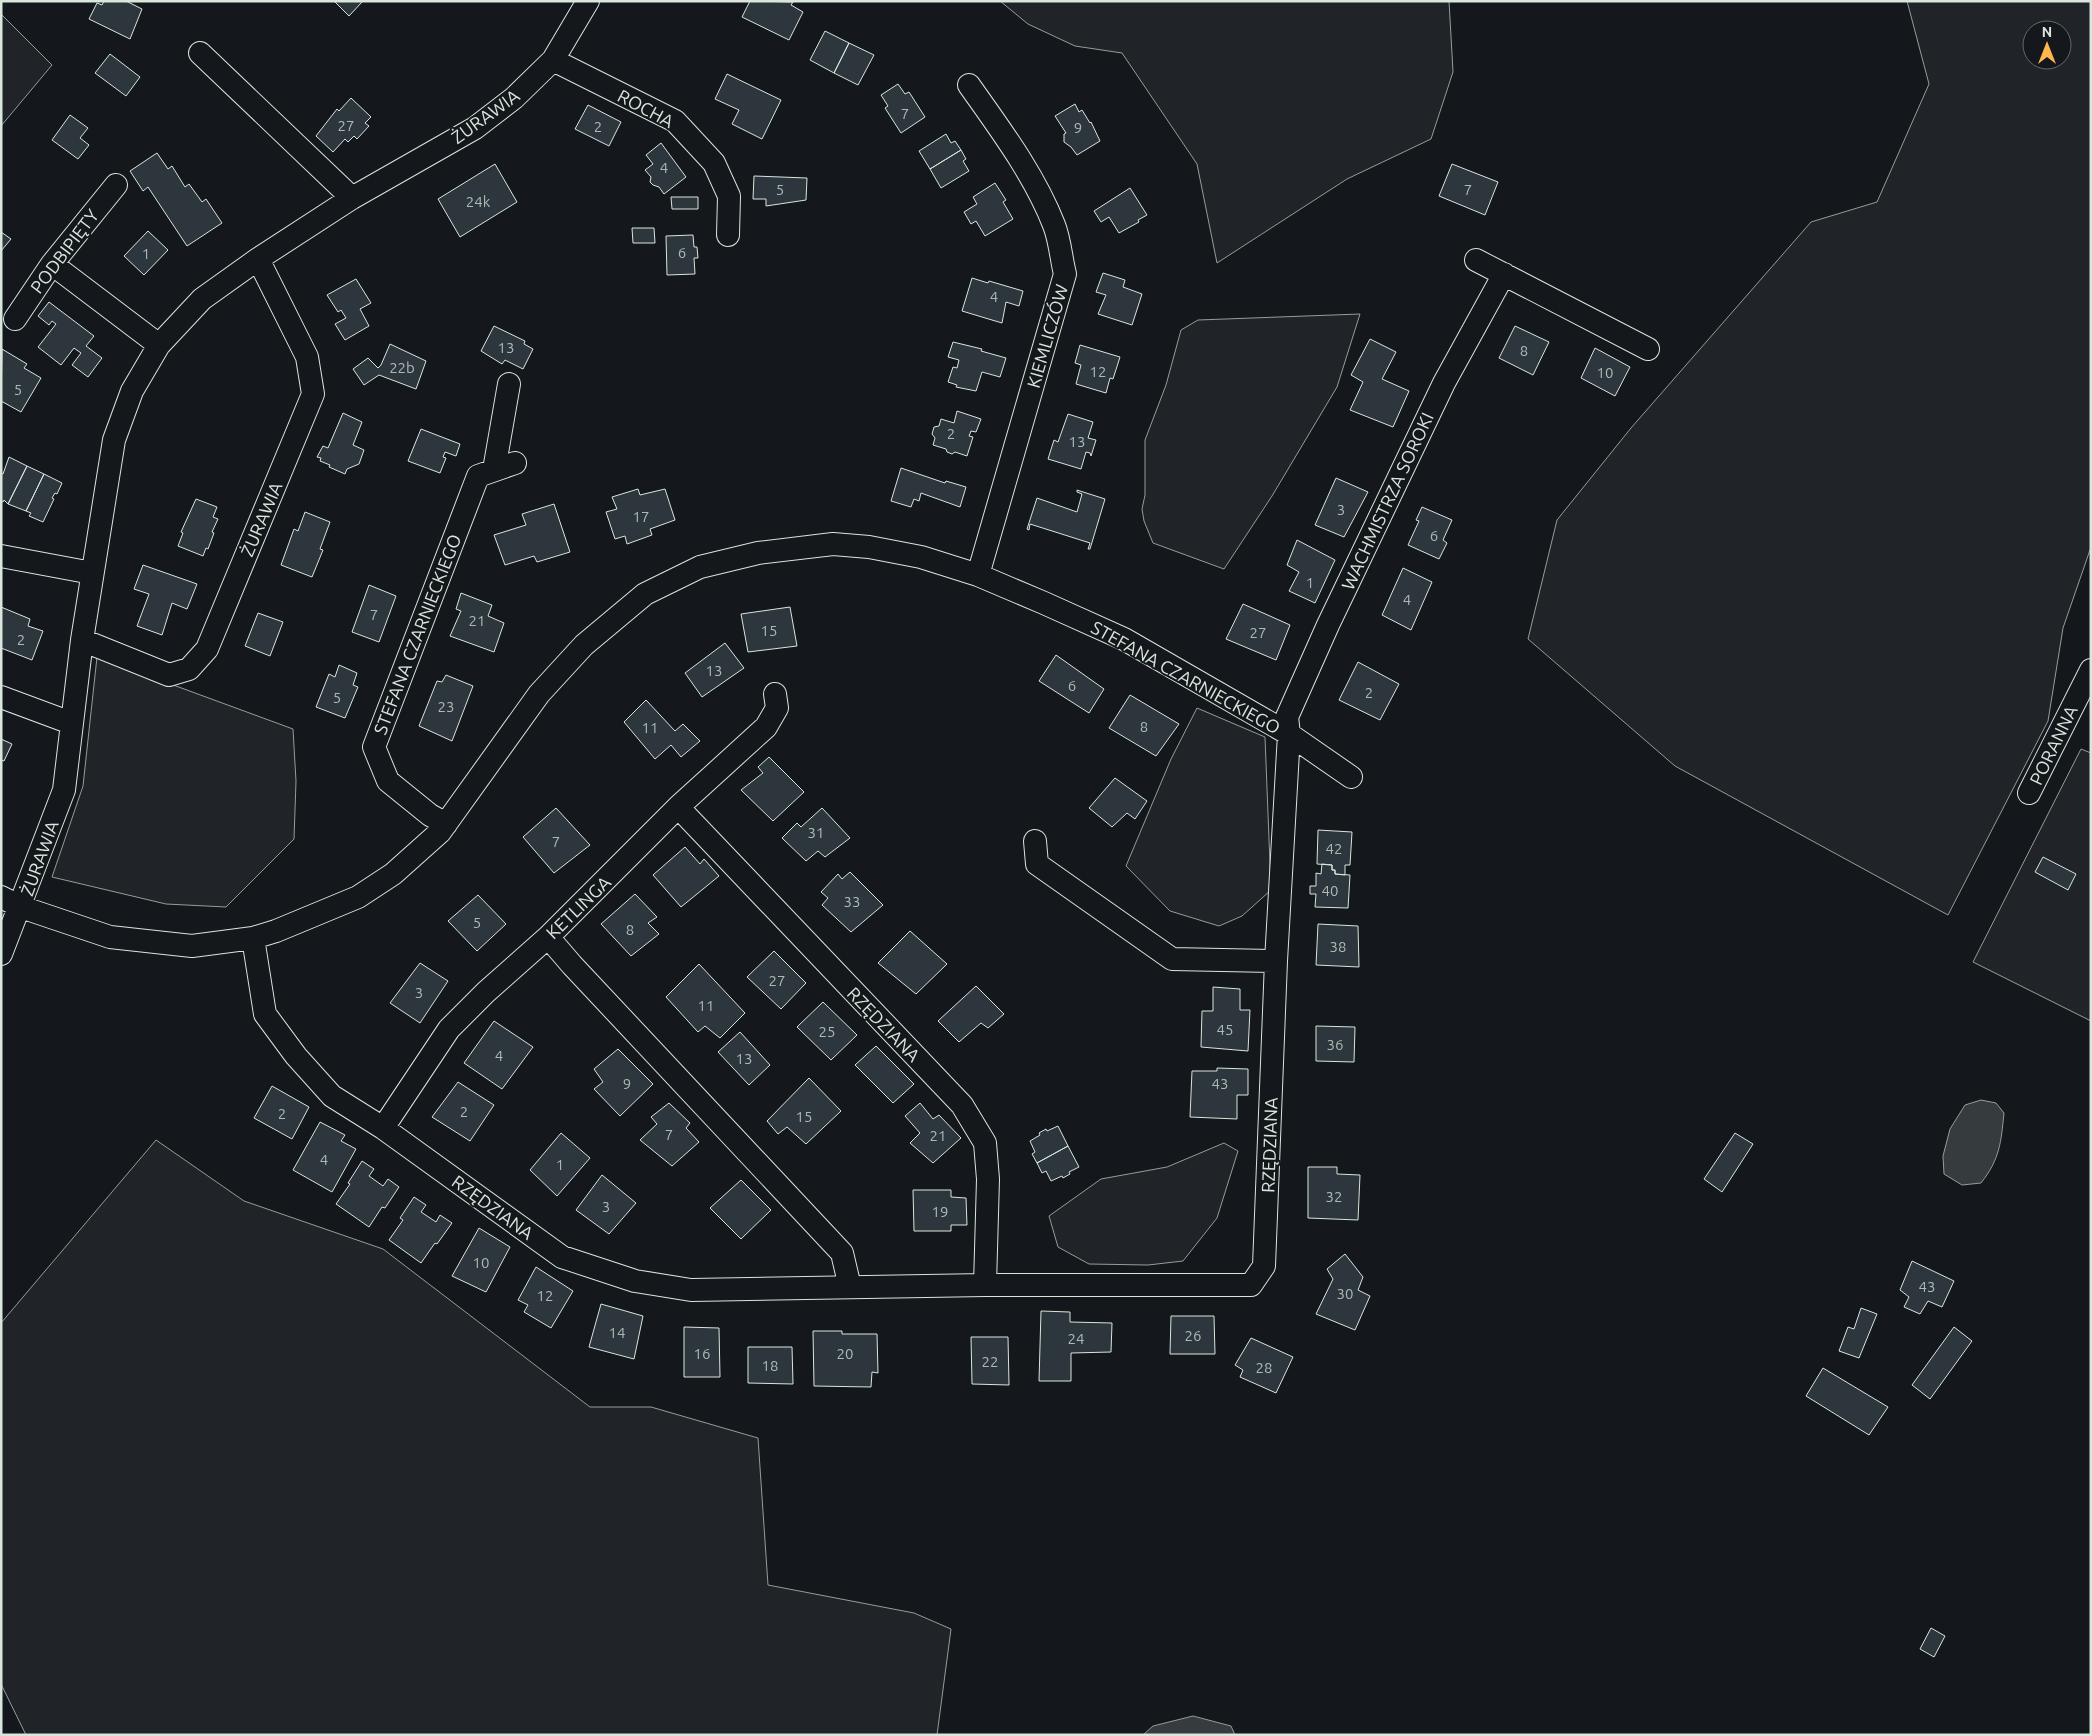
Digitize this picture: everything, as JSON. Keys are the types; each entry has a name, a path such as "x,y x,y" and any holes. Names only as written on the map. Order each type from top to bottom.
{"street":[{"name":"ŻURAWIA","path":"1,954 11,902 64,790 82,640 114,440 132,391 159,345 202,299 258,258 352,198 475,128 514,98 553,60 588,1"},
{"path":"200,53 352,198"},
{"name":"ROCHA","path":"553,60 675,121 714,163 729,196 728,235"},
{"name":"KIEMLICZÓW","path":"969,85 1008,141 1039,191 1055,227 1065,274 978,575"},
{"name":"PODBIPIĘTY","path":"15,319 52,264 116,185"},
{"name":"ŻURAWIA","path":"82,640 169,675 190,668 207,649 313,394 307,357 258,258"},
{"path":"1476,260 1648,349"},
{"path":"52,264 159,345"},
{"name":"WACHMISTRZA SOROKI","path":"1289,734 1287,717 1328,625 1444,382 1504,274"},
{"name":"STEFANA CZARNIECKIEGO","path":"446,824 430,815 388,781 374,747 486,473 509,384"},
{"path":"486,473 515,463"},
{"name":"STEFANA CZARNIECKIEGO","path":"11,902 110,937 192,946 253,938 276,932 358,897 393,874 425,846 446,824 539,694 584,645 645,594 700,567 758,553 833,544 869,547 921,557 978,575 1124,639 1289,734 1351,777"},
{"path":"1,556 92,573"},
{"name":"PORANNA","path":"2029,793 2091,670"},
{"name":"KETLINGA","path":"383,1128 449,1029 486,992 548,937 678,808 766,727 776,708 775,694"},
{"path":"1,697 71,722"},
{"name":"RZĘDZIANA","path":"253,938 265,1014 296,1056 332,1096 383,1128 562,1257 635,1281 691,1290 985,1285 1251,1286 1264,1266 1276,961 1289,734"},
{"name":"RZĘDZIANA","path":"678,808 962,1105 984,1143 988,1179 985,1285"},
{"path":"1035,842 1037,864 1172,959 1276,961"},
{"path":"548,937 572,966 842,1253 850,1287"}],"shaded area":[{"path":"1000,1 1449,1 1453,72 1431,139 1347,179 1217,263 1197,164 1122,53 1075,46 1028,24"},
{"path":"1907,1 2091,1 2091,547 2063,628 2048,721 1948,915 1675,766 1528,639 1557,520 1631,428 1811,222 1877,202 1929,84"},
{"path":"1,14 52,65 1,126"},
{"path":"1360,314 1337,387 1272,496 1224,569 1153,543 1144,521 1142,509 1145,495 1145,440 1166,385 1181,330 1198,320"},
{"path":"97,657 293,729 296,781 294,839 226,907 166,904 52,877 83,786"},
{"path":"1197,708 1265,737 1271,890 1242,916 1219,926 1170,911 1126,866 1171,759"},
{"path":"2081,749 2091,753 2091,1021 1973,962"},
{"path":"1981,1100 1996,1103 2004,1113 2000,1142 1996,1158 1981,1183 1962,1185 1944,1174 1943,1156 1950,1129 1965,1105"},
{"path":"156,1140 244,1201 383,1249 590,1407 651,1407 758,1438 768,1585 914,1613 951,1629 937,1735 26,1735 1,1684 1,1323"},
{"path":"1224,1143 1238,1151 1217,1218 1183,1261 1148,1265 1089,1264 1058,1247 1049,1216 1101,1179 1167,1167"},
{"path":"1193,1716 1231,1726 1235,1735 1143,1735 1153,1726"}],"building":[{"path":"104,1 126,1 142,9 130,39 89,19 97,3 102,5"},
{"path":"334,1 363,1 349,16"},
{"path":"750,1 793,2 791,5 803,12 789,40 742,17"},
{"path":"825,31 849,43 834,73 810,60"},
{"path":"849,43 874,55 858,85 834,73"},
{"path":"110,54 140,77 126,96 95,73"},
{"path":"727,74 781,100 762,139 732,124 739,110 715,99"},
{"path":"898,84 905,94 909,92 925,117 901,133 885,108 888,106 881,95"},
{"path":"351,98 371,117 365,123 369,126 357,139 354,136 348,142 345,139 333,152 316,136 337,109 339,111"},
{"path":"1075,104 1079,112 1082,110 1091,122 1100,141 1077,155 1064,142 1064,134 1066,133 1055,116"},
{"path":"588,105 621,122 609,146 575,129"},
{"path":"70,115 88,128 80,138 89,145 78,159 52,140"},
{"path":"946,134 951,143 955,141 961,150 930,169 919,151"},
{"path":"661,143 686,177 664,194 659,187 650,182 651,177 645,170 653,164 646,155"},
{"path":"961,150 966,159 963,161 969,171 941,188 930,169"},
{"path":"157,153 168,169 172,166 185,187 189,184 202,202 206,199 222,223 187,246 148,187 143,191 130,171"},
{"path":"495,164 517,202 460,237 438,199"},
{"path":"1452,164 1498,182 1485,215 1439,196"},
{"path":"754,176 807,178 806,200 766,206 766,199 753,199"},
{"path":"995,183 1006,200 1003,202 1013,219 985,236 976,221 971,224 964,212 977,204 973,197"},
{"path":"1130,188 1147,215 1138,220 1139,222 1119,233 1109,217 1101,222 1094,211"},
{"path":"671,197 698,197 698,209 672,209"},
{"path":"632,228 654,228 655,243 633,243"},
{"path":"148,231 168,250 144,275 124,256"},
{"path":"1,232 11,239 1,251"},
{"path":"693,235 694,247 697,247 698,258 694,258 695,274 667,275 666,236"},
{"path":"1103,273 1125,280 1123,287 1142,294 1132,325 1098,314 1106,295 1096,292"},
{"path":"972,278 1023,291 1019,306 1006,302 1002,323 962,311"},
{"path":"356,279 371,303 360,309 369,326 345,340 335,324 346,318 341,310 338,312 327,295"},
{"path":"49,302 94,336 86,346 102,358 88,377 72,365 81,353 74,348 61,365 38,347 56,324 52,321 49,325 38,316"},
{"path":"494,326 525,341 524,344 533,349 523,369 505,360 502,364 481,351"},
{"path":"1515,326 1549,342 1533,375 1499,358"},
{"path":"1370,339 1396,352 1382,379 1409,391 1393,427 1350,410 1363,382 1351,375"},
{"path":"953,342 982,349 981,351 1006,358 1000,377 982,372 976,391 956,387 957,385 948,382 953,367 957,368 959,360 948,357"},
{"path":"390,344 426,361 416,389 379,375 364,385 353,369 368,358 378,368"},
{"path":"1080,345 1120,357 1113,379 1110,378 1106,393 1076,384 1081,365 1075,363"},
{"path":"1595,348 1630,367 1615,396 1581,378"},
{"path":"2,349 27,364 24,368 41,378 21,412 1,401"},
{"path":"957,411 981,419 976,432 971,431 969,436 973,437 967,456 955,452 952,454 947,452 946,449 933,445 935,438 932,434 934,427 939,426 941,419 954,423"},
{"path":"343,413 362,422 353,445 364,450 359,464 347,469 345,474 329,467 330,465 320,461 321,458 317,457 323,446 328,448"},
{"path":"1068,414 1093,422 1088,438 1096,440 1091,456 1090,453 1086,452 1081,469 1048,459 1054,440 1058,442"},
{"path":"421,429 460,444 456,456 445,452 443,457 446,458 440,473 408,461"},
{"path":"9,457 27,466 8,504 4,500 3,502 1,501 1,473 3,474"},
{"path":"27,466 44,474 26,511 8,504"},
{"path":"901,468 945,483 946,481 966,487 960,507 921,493 919,501 914,499 911,507 891,501"},
{"path":"44,474 62,483 57,494 55,493 52,498 54,499 43,522 29,516 31,513 26,511"},
{"path":"1336,478 1368,492 1344,537 1315,525"},
{"path":"638,489 640,495 665,489 675,520 650,529 652,535 627,544 625,536 615,539 606,512 617,509 612,497"},
{"path":"1077,490 1105,499 1090,549 1088,549 1090,543 1030,524 1029,530 1027,529 1037,498 1077,512 1082,494 1077,492"},
{"path":"196,499 217,507 213,517 218,519 212,532 214,533 203,556 178,546 183,533 181,532"},
{"path":"554,504 570,552 537,562 534,556 505,565 494,535 526,525 522,514"},
{"path":"1422,507 1452,520 1443,540 1447,543 1439,559 1408,545 1419,521 1416,520"},
{"path":"305,512 330,522 320,549 323,550 312,577 281,565 294,529 298,531"},
{"path":"1297,540 1335,560 1315,603 1289,591 1299,572 1287,565"},
{"path":"143,565 197,584 187,609 172,603 162,635 137,626 149,594 134,589"},
{"path":"1403,568 1432,582 1411,630 1382,615"},
{"path":"369,585 396,596 379,642 352,632"},
{"path":"461,593 492,605 488,616 504,623 494,652 450,636 461,611 456,609"},
{"path":"1243,604 1290,625 1276,660 1226,639"},
{"path":"1,607 30,619 28,626 43,631 32,660 1,648"},
{"path":"790,607 797,646 748,652 741,614"},
{"path":"258,613 283,622 270,656 245,646"},
{"path":"725,643 744,668 702,697 685,673"},
{"path":"1056,655 1104,689 1089,713 1039,681"},
{"path":"1358,662 1399,684 1380,720 1339,700"},
{"path":"339,665 357,673 353,685 358,687 345,718 316,707 329,674 335,677"},
{"path":"446,675 473,686 452,741 419,726 437,681 442,682"},
{"path":"1130,695 1179,724 1156,756 1109,728"},
{"path":"646,700 675,731 683,724 700,741 681,757 671,745 655,759 624,722"},
{"path":"1,739 12,744 4,761 1,760"},
{"path":"769,757 804,792 773,821 741,790 763,773 758,767"},
{"path":"1115,778 1147,801 1135,819 1127,813 1112,827 1089,808"},
{"path":"556,808 590,845 554,873 523,837"},
{"path":"822,808 850,838 825,857 818,851 806,861 782,838 797,823 801,827"},
{"path":"1318,830 1352,832 1350,865 1345,865 1345,875 1335,874 1335,870 1332,870 1332,865 1317,864"},
{"path":"685,847 700,864 704,859 719,876 681,907 653,875"},
{"path":"2043,857 2076,874 2068,890 2035,872"},
{"path":"1322,864 1332,865 1332,870 1335,870 1335,874 1350,875 1348,908 1315,907 1316,894 1310,894 1310,886 1316,886 1316,873 1321,874"},
{"path":"850,872 883,905 851,932 822,905 828,898 821,892 838,874 842,879"},
{"path":"635,894 657,917 648,923 659,934 631,956 601,924"},
{"path":"478,895 506,924 477,951 448,921"},
{"path":"1318,924 1358,926 1359,967 1316,965"},
{"path":"910,931 947,964 916,994 878,963"},
{"path":"774,951 806,983 781,1009 747,977"},
{"path":"420,963 448,981 420,1023 390,1003"},
{"path":"699,964 745,1013 720,1038 705,1026 698,1032 666,997"},
{"path":"976,986 1004,1014 988,1028 981,1023 959,1042 938,1021"},
{"path":"1213,987 1240,989 1240,1010 1250,1010 1248,1051 1201,1047 1202,1011 1213,1011"},
{"path":"823,1002 857,1035 831,1060 797,1027"},
{"path":"494,1021 533,1047 502,1089 464,1063"},
{"path":"1316,1026 1355,1027 1354,1062 1316,1061"},
{"path":"740,1032 770,1065 749,1085 718,1052"},
{"path":"876,1046 914,1084 893,1103 855,1065"},
{"path":"618,1049 653,1084 620,1116 594,1089 603,1082 594,1069"},
{"path":"1217,1068 1248,1069 1248,1095 1237,1095 1237,1119 1190,1117 1192,1071 1217,1071"},
{"path":"809,1078 841,1111 806,1144 787,1127 778,1134 767,1121"},
{"path":"458,1082 494,1105 470,1141 432,1117"},
{"path":"272,1086 309,1107 292,1139 254,1118"},
{"path":"669,1103 690,1123 686,1128 699,1142 672,1166 640,1140 657,1124 651,1117"},
{"path":"920,1103 933,1119 939,1115 961,1138 933,1163 910,1143 920,1133 905,1116"},
{"path":"320,1122 345,1135 341,1141 356,1149 332,1192 293,1170"},
{"path":"1058,1126 1068,1146 1037,1163 1032,1154 1035,1152 1030,1141 1046,1129 1047,1131"},
{"path":"561,1133 590,1158 557,1196 530,1170"},
{"path":"1735,1133 1753,1144 1722,1192 1704,1179"},
{"path":"1068,1146 1079,1167 1069,1172 1070,1174 1063,1178 1062,1176 1051,1181 1046,1171 1042,1173 1037,1163"},
{"path":"362,1161 374,1169 369,1176 383,1186 388,1179 399,1187 385,1208 382,1207 369,1227 336,1204 350,1184 348,1183"},
{"path":"1308,1167 1337,1167 1337,1174 1360,1175 1358,1220 1308,1218"},
{"path":"602,1175 636,1203 609,1234 576,1210"},
{"path":"741,1180 771,1210 741,1239 710,1208"},
{"path":"913,1190 951,1190 951,1197 966,1198 967,1225 951,1225 951,1231 914,1231"},
{"path":"414,1197 426,1205 421,1212 436,1222 440,1215 452,1223 421,1263 389,1240 403,1220 400,1218"},
{"path":"479,1228 510,1247 486,1292 452,1276"},
{"path":"1345,1254 1363,1277 1358,1290 1370,1296 1355,1330 1316,1314 1333,1279 1327,1269"},
{"path":"1912,1261 1954,1281 1942,1307 1928,1301 1920,1314 1904,1307 1909,1297 1900,1290"},
{"path":"536,1267 573,1291 551,1328 524,1312 528,1305 518,1300"},
{"path":"601,1304 643,1316 634,1359 589,1347"},
{"path":"1861,1308 1877,1314 1859,1358 1839,1351 1848,1327 1854,1329"},
{"path":"1041,1311 1070,1312 1070,1322 1112,1323 1111,1352 1071,1353 1071,1381 1039,1381"},
{"path":"1171,1316 1214,1316 1215,1354 1170,1354"},
{"path":"684,1327 719,1328 720,1377 684,1377"},
{"path":"1954,1327 1972,1341 1930,1399 1912,1385"},
{"path":"813,1331 842,1331 842,1334 877,1334 878,1373 872,1372 871,1387 814,1386"},
{"path":"971,1337 1008,1337 1009,1385 972,1384"},
{"path":"1251,1338 1293,1357 1276,1393 1240,1377 1243,1370 1235,1365"},
{"path":"748,1347 792,1347 793,1384 748,1383"},
{"path":"1823,1368 1888,1407 1869,1435 1806,1396"},
{"path":"1931,1628 1945,1636 1934,1657 1920,1649"}]}
